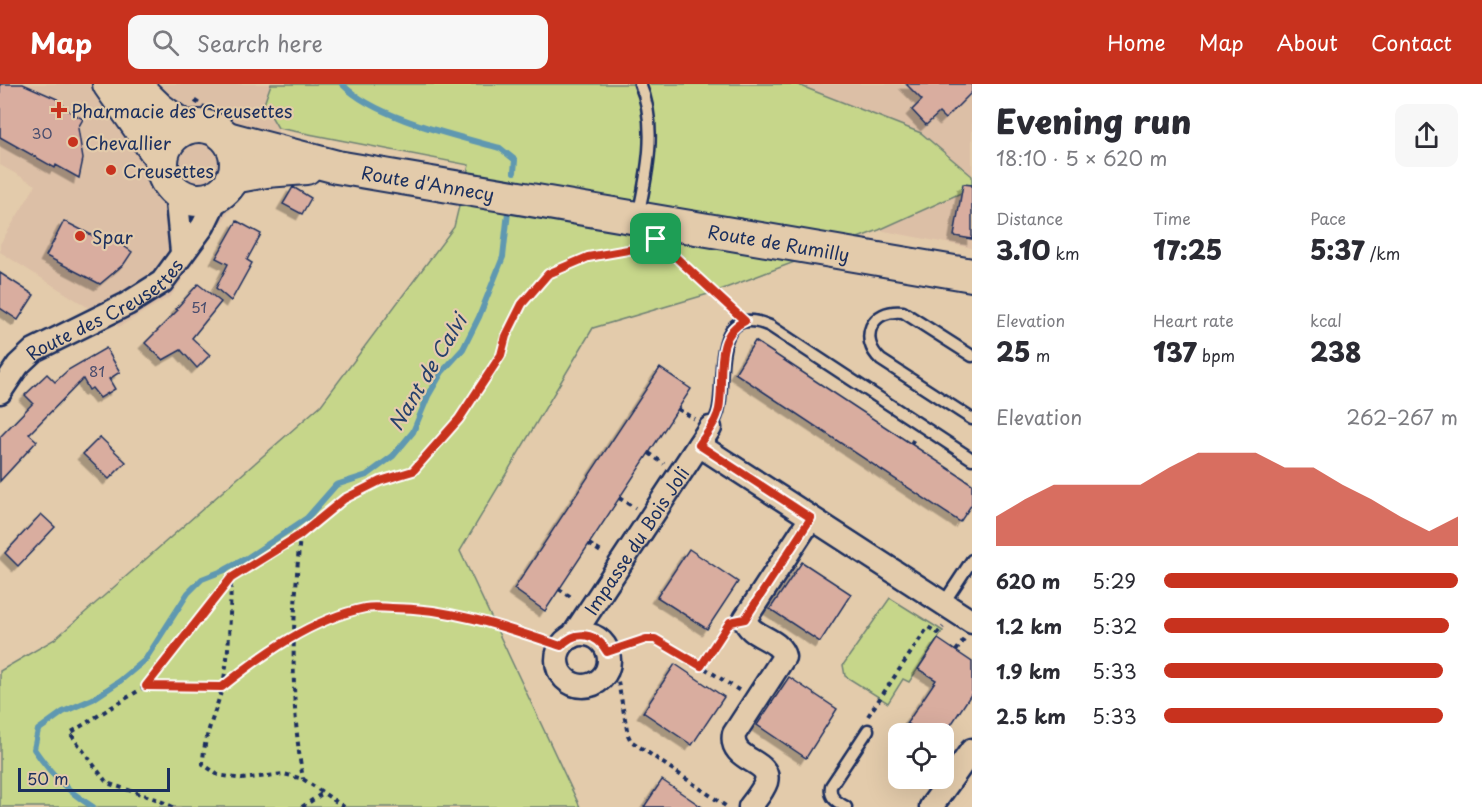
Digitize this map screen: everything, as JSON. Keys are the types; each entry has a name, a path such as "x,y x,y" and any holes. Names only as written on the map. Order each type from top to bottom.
{"main road":[{"path":"109,84 162,160 165,178 176,192 189,199 204,200 226,186 236,164 234,150 226,138 214,129 200,126 185,128 169,141 162,160"},
{"path":"133,84 159,109 185,128"},
{"name":"Route d'Annecy","path":"226,138 337,167 517,196"},
{"name":"Route d'Annecy","path":"226,186 266,171 337,167"},
{"name":"Route de Rumilly","path":"517,196 652,225 972,275"}],"street":[{"name":"Route des Creusettes","path":"0,392 18,365 34,350 148,292 169,274 182,252 203,226 226,186"},
{"name":"Route des Creusettes","path":"176,192 182,252"},
{"path":"704,437 811,518 956,612"},
{"name":"Impasse du Bois Joli","path":"567,641 704,437"},
{"path":"750,807 765,784 766,776 761,767 738,751 733,738 783,660 783,653 780,647 748,627 745,619 811,518"},
{"name":"Impasse du Bois Joli","path":"567,641 585,635 592,636 603,644 607,661"},
{"path":"567,641 558,652 558,666 564,678 569,682 575,685 588,685 599,680 607,661"},
{"path":"931,807 972,750"}],"lane":[{"path":"640,84 648,112 646,176 652,225"},
{"path":"972,356 903,312 894,311 879,316 870,330 871,346 881,360 972,419"},
{"path":"704,437 719,409 727,336 737,325 745,321 754,321 770,326 972,459"},
{"path":"956,612 972,560"},
{"path":"846,807 833,799 830,793 831,786 868,730"}],"path":[{"path":"173,807 107,783 70,733 146,686 231,578 300,535 344,499 380,481 413,471 459,419 501,355 506,336 522,304 548,274 588,257 645,247 652,225 745,321"},
{"path":"300,535 292,669 296,741 303,779"},
{"path":"231,578 228,652 222,687 203,750 203,764 218,776 242,779 284,774 303,779 344,807"},
{"path":"146,686 222,687 260,657 294,636 366,608 406,608 443,612 567,641"},
{"path":"868,730 864,721 928,627 939,633 956,612"},
{"path":"701,666 730,622 745,619"},
{"path":"727,807 631,741 617,676 607,661 646,639 655,639 756,701"},
{"path":"302,807 323,793"}],"shaded area":[{"path":"0,84 271,84 264,104 278,128 274,184 262,184 238,199 171,296 119,327 0,252 0,244 36,185 0,165"},
{"path":"796,84 972,84 972,176 921,133"},
{"path":"972,188 972,248 879,230"}],"green space":[{"path":"271,84 796,84 921,133 972,176 972,188 879,230 715,292 593,328 460,551 580,807 0,807 0,671 55,639 321,405 454,227 469,165 278,128 264,104"},
{"path":"890,598 943,631 909,682 903,679 888,703 845,676 843,665"}],"building":[{"path":"0,84 23,84 57,99 70,112 83,119 78,128 83,159 79,178 56,165 55,168 0,137"},
{"path":"906,84 972,84 972,92 945,119 939,113 926,125 912,110 922,100"},
{"path":"963,184 972,185 972,239 954,236"},
{"path":"293,187 311,198 302,214 283,204"},
{"path":"64,221 103,241 107,234 132,252 124,264 100,284 46,256"},
{"path":"237,221 261,234 247,260 252,263 231,301 216,288 228,264 216,258"},
{"path":"0,273 34,295 18,320 0,308"},
{"path":"198,284 221,302 192,338 210,355 197,368 181,350 163,360 145,343 178,310 176,309"},
{"path":"755,341 972,484 972,504 960,522 735,373"},
{"path":"106,348 120,372 109,379 115,389 100,398 92,388 89,390 83,379 29,434 37,441 0,481 0,437 33,403 25,395 47,374 55,382 68,370"},
{"path":"660,368 691,389 545,611 514,589"},
{"path":"100,437 126,462 109,479 83,454"},
{"path":"41,514 55,527 18,566 5,553"},
{"path":"689,549 738,582 707,629 657,597"},
{"path":"802,562 851,594 820,642 770,609"},
{"path":"938,639 972,662 972,693 952,723 907,723 936,680 918,669"},
{"path":"675,664 724,697 692,745 643,712"},
{"path":"789,677 837,709 806,758 757,725"},
{"path":"662,780 702,807 644,807"}],"waterway":[{"name":"Nant de Calvi","path":"342,84 356,96 394,116 500,148 515,160 514,172"},
{"name":"Nant de Calvi","path":"93,807 67,788 34,749 38,730 63,712 93,699 120,681 145,660 188,593 202,579 247,558 307,518 336,485 367,475 393,456 413,432 428,396 442,372 463,349 479,317 503,257 508,212"}],"place":[{"name":"Pharmacie des Creusettes","path":"59,110"},
{"name":"Chevallier","path":"73,142"},
{"name":"Creusettes","path":"111,170"},
{"name":"Spar","path":"80,236"}],"route":[{"path":"656,239 745,321 731,329 727,336 719,409 715,420 699,445 811,518 745,619 730,622 701,666 664,642 655,639 646,639 607,652 603,644 592,636 572,637 561,646 507,628 443,612 406,608 366,608 294,636 260,657 222,687 146,686 231,578 300,535 344,499 380,481 413,471 459,419 501,355 506,336 522,304 548,274 588,257 645,247 656,239"}]}
